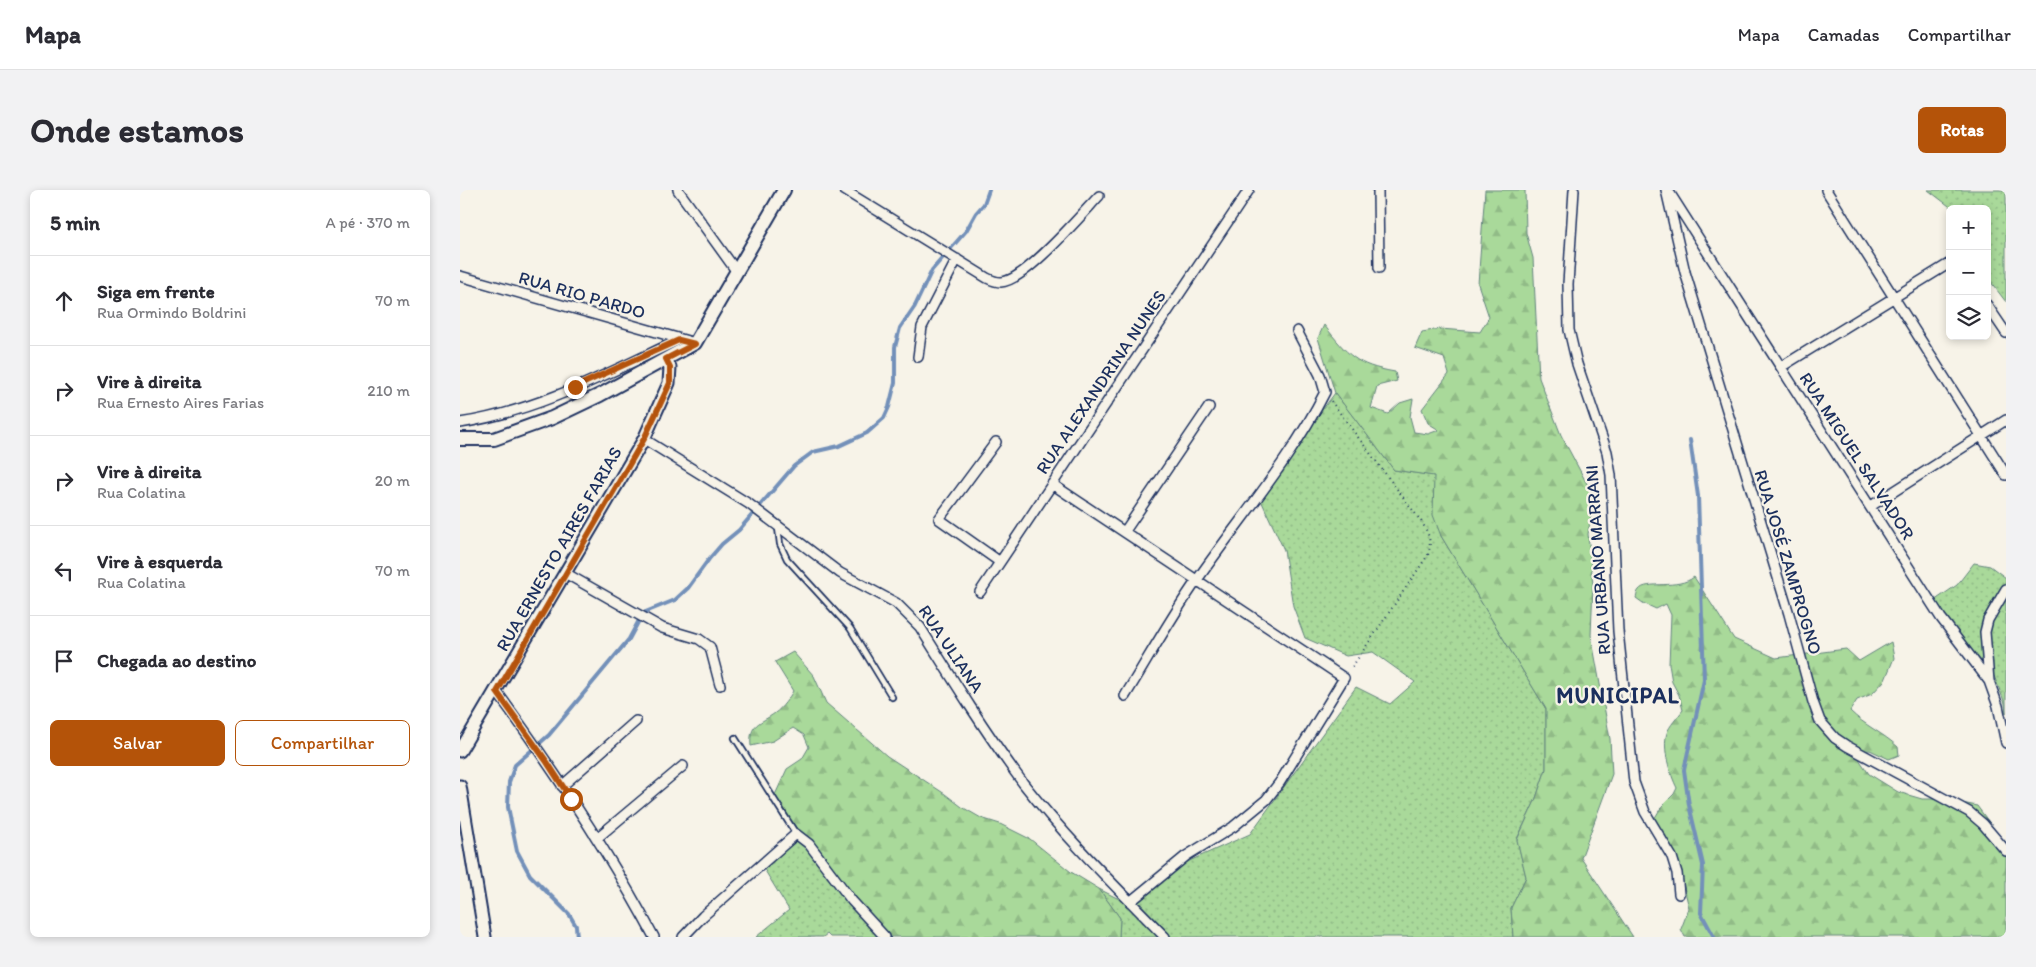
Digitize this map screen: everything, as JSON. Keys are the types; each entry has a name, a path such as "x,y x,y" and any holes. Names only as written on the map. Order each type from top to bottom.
{"main road":[{"path":"460,439 494,439 524,430 573,409 695,344 784,190"}],"street":[{"path":"678,190 737,272"},
{"path":"844,190 994,281 1008,281 1028,270 1099,196"},
{"name":"RUA ALEXANDRINA NUNES","path":"980,592 1249,190"},
{"path":"1378,190 1379,268"},
{"name":"RUA URBANO MARRANI","path":"1574,190 1568,284 1569,330 1576,364 1607,452 1611,475 1618,631 1634,782 1645,812 1672,857 1677,873 1679,894"},
{"name":"RUA MIGUEL SALVADOR","path":"1667,190 1941,618 1989,681 2005,731 2006,743"},
{"name":"RUA JOSÉ ZAMPROGNO","path":"1667,190 1693,300 1820,721 1835,738 1847,746 1969,812 1983,824 2006,851"},
{"path":"1826,190 2006,475"},
{"path":"918,357 922,327 950,255"},
{"path":"1781,367 1946,265"},
{"name":"RUA RIO PARDO","path":"460,276 695,344"},
{"path":"1991,311 2006,334"},
{"path":"1125,696 1196,581 1273,476 1307,424 1325,392 1322,379 1297,331"},
{"path":"460,424 516,411 546,401 679,340"},
{"name":"RUA ERNESTO AIRES FARIAS","path":"460,751 497,692 644,439 670,383 670,367 666,359"},
{"path":"1125,531 1209,408"},
{"path":"1871,506 2006,420"},
{"name":"RUA ULIANA","path":"644,439 749,504 778,524 840,574 896,603 909,615 920,627 985,730 1024,784 1101,873 1165,937"},
{"path":"996,442 939,520 1000,562"},
{"path":"1052,484 1344,678 1280,782 1266,800 1233,827 1186,856 1130,902"},
{"path":"565,573 662,628 699,639 710,647 720,685"},
{"path":"1989,681 1985,640 1986,626 2006,589"},
{"path":"497,692 531,738 597,838 654,937"},
{"path":"562,786 636,721"},
{"path":"597,838 683,766"},
{"path":"460,786 485,937"},
{"path":"683,937 796,834 809,844 852,901 885,937"}],"lane":[{"path":"778,524 780,544 787,559 850,628 892,697"},
{"path":"735,738 796,834"}],"path":[{"path":"1325,392 1421,521 1428,532 1431,544 1428,555 1344,678"}],"green space":[{"path":"1485,190 1525,190 1526,233 1533,258 1539,378 1561,435 1594,497 1588,534 1593,585 1591,635 1610,739 1612,774 1581,858 1633,937 1513,937 1511,908 1526,877 1517,840 1535,801 1546,769 1546,709 1441,536 1433,515 1434,476 1394,470 1335,393 1318,338 1324,325 1354,358 1371,366 1395,372 1397,381 1377,386 1371,408 1388,414 1400,403 1413,399 1410,417 1414,432 1428,434 1439,430 1428,423 1422,409 1449,374 1444,358 1415,348 1422,332 1440,329 1480,332 1489,317 1478,284"},
{"path":"1928,190 2006,190 2006,302 1991,282 1991,205 1948,205"},
{"path":"1335,393 1394,470 1435,476 1434,492 1441,536 1546,709 1546,769 1535,801 1517,839 1526,877 1511,908 1513,937 1119,937 1120,918 1099,889 1117,898 1134,895 1160,874 1250,834 1356,687 1390,704 1415,682 1373,652 1346,656 1305,638 1293,606 1284,550 1260,498"},
{"path":"1974,563 1990,566 2006,578 2006,713 2005,703 1994,676 1931,603 1957,585"},
{"path":"1694,577 1734,639 1776,658 1846,649 1859,661 1891,642 1894,658 1885,680 1872,694 1857,700 1850,711 1898,747 1899,755 1889,759 1870,750 1855,751 1855,753 1869,774 1898,792 1922,799 1942,799 1977,806 2006,845 2006,937 1685,937 1681,929 1689,908 1678,862 1653,821 1662,806 1674,794 1677,788 1669,768 1665,746 1668,730 1683,710 1679,695 1672,682 1669,664 1671,615 1666,604 1656,609 1636,598 1638,591 1643,587 1680,583"},
{"path":"793,652 814,676 826,703 887,756 962,807 981,818 1000,824 1030,839 1071,872 1099,889 1120,918 1119,937 887,937 793,828 775,795 787,769 802,759 809,747 804,735 793,728 773,741 751,746 754,728 778,711 793,691 775,662"},
{"path":"793,828 887,937 830,937 827,934 823,937 756,937 789,910 764,869"}],"waterway":[{"path":"577,937 576,926 569,914 530,875 517,851 508,807 509,782 515,765 549,735 629,639 643,613 675,600 688,588 722,544 739,530 794,466 813,452 839,446 867,433 884,418 895,383 895,347 900,328 915,306 932,270 966,231 976,213 984,204 989,190"},
{"path":"1690,440 1698,496 1704,680 1684,770 1689,805 1703,865 1701,913 1714,937"}],"district":[{"name":"MUNICIPAL","path":"1618,695"}],"route":[{"path":"571,799 531,738 497,692 644,439 670,383 670,367 666,359 695,344 679,340 575,387"}]}
